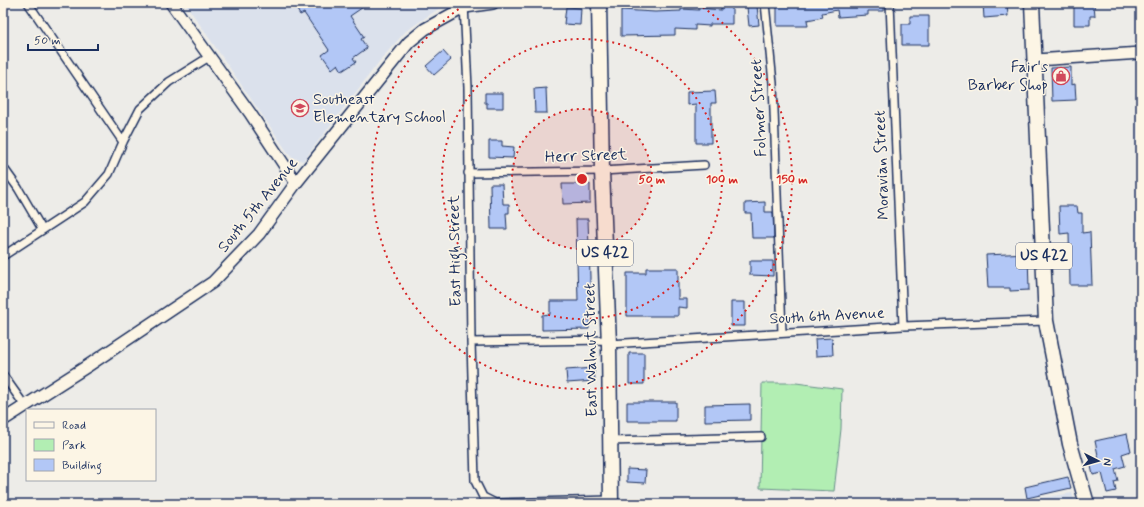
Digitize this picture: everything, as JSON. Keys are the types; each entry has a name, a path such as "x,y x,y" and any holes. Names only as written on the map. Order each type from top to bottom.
{"highway":[{"name":"East Walnut Street","path":"599,3 602,171 609,342 611,502"},
{"path":"1026,3 1028,50 1036,60"},
{"name":"US 422","path":"1032,3 1036,60 1046,321 1070,444 1087,504"}],"main road":[{"path":"171,3 250,113 296,184"},
{"name":"South 5th Avenue","path":"3,420 213,282 259,234 296,184 409,42 426,29 464,5 493,3"},
{"path":"1036,60 1141,53"}],"street":[{"path":"28,3 123,142"},
{"name":"Folmer Street","path":"765,3 773,83 782,332"},
{"name":"Moravian Street","path":"890,3 903,326"},
{"name":"East High Street","path":"464,5 475,482 483,497 495,503 611,502"},
{"path":"3,256 42,228 85,202 109,174 140,109 169,82 209,57"},
{"name":"Herr Street","path":"468,173 602,171 704,165"},
{"path":"3,167 18,188 42,228"},
{"name":"South 6th Avenue","path":"471,342 609,342 903,326 1046,321"},
{"path":"3,375 25,406"},
{"path":"610,441 761,437"}],"shaded area":[{"name":"Southeast Elementary School","path":"185,3 447,3 406,31 382,58 303,161 291,157"},
{"path":"1072,493 1075,504 999,504 1019,502"}],"green space":[{"path":"762,383 796,383 842,389 841,429 834,491 760,488"}],"building":[{"path":"293,3 369,3 350,16 364,37 361,39 367,48 353,58 356,62 342,71 338,64 332,69 322,55 329,50 304,13 300,15"},
{"path":"884,3 884,11 868,11 868,15 838,17 837,10 822,13 823,17 807,20 808,26 777,26 777,4"},
{"path":"983,3 1007,3 1008,16 984,18"},
{"path":"1074,3 1094,4 1095,16 1090,16 1090,25 1074,25"},
{"path":"757,6 759,25 749,26 747,7"},
{"path":"566,7 581,8 580,25 564,24"},
{"path":"721,7 732,7 732,24 710,24 710,26 695,25 695,30 675,29 675,35 621,36 621,10 655,12 681,11 681,9 699,10 699,8 721,10"},
{"path":"910,16 929,16 929,45 902,45 902,24 910,24"},
{"path":"443,51 451,60 434,75 426,66"},
{"name":"Fair's Barber Shop","path":"1071,67 1071,85 1075,84 1076,100 1052,101 1051,68"},
{"path":"546,88 547,113 535,113 534,89"},
{"path":"715,91 716,103 711,103 711,143 696,143 696,104 687,105 687,92"},
{"path":"485,93 503,93 503,108 487,108 487,103 485,103"},
{"path":"489,141 502,141 502,146 514,147 513,158 489,157"},
{"path":"490,184 502,184 503,204 509,204 509,213 506,213 507,229 491,229"},
{"path":"562,184 590,184 590,203 563,204"},
{"path":"765,202 765,212 773,212 774,238 752,238 751,213 745,213 745,203"},
{"path":"1059,206 1077,206 1078,213 1082,213 1082,233 1090,232 1092,285 1070,285 1069,233 1060,234"},
{"path":"576,219 588,219 590,277 589,329 542,330 542,315 550,314 550,301 578,301"},
{"path":"1028,253 1029,290 1010,291 1010,288 988,288 986,255"},
{"path":"750,261 773,261 773,276 750,275"},
{"path":"646,268 678,268 678,299 687,299 687,308 678,307 678,316 627,316 627,273 646,273"},
{"path":"731,302 745,302 745,326 731,326"},
{"path":"832,338 833,355 816,356 815,339"},
{"path":"629,353 644,353 644,384 629,384"},
{"path":"594,368 595,381 567,383 566,370"},
{"path":"627,402 676,402 676,421 627,421"},
{"path":"750,404 750,420 705,421 705,405"},
{"path":"1127,434 1131,451 1122,454 1125,466 1115,469 1118,481 1114,482 1116,491 1107,493 1102,473 1093,475 1090,462 1099,460 1095,441"},
{"path":"627,469 646,470 645,483 627,482"},
{"path":"1068,477 1071,488 1027,498 1025,487"}],"place":[{"name":"Fair's Barber Shop","path":"1061,76"},
{"name":"Southeast Elementary School","path":"300,108"}]}
